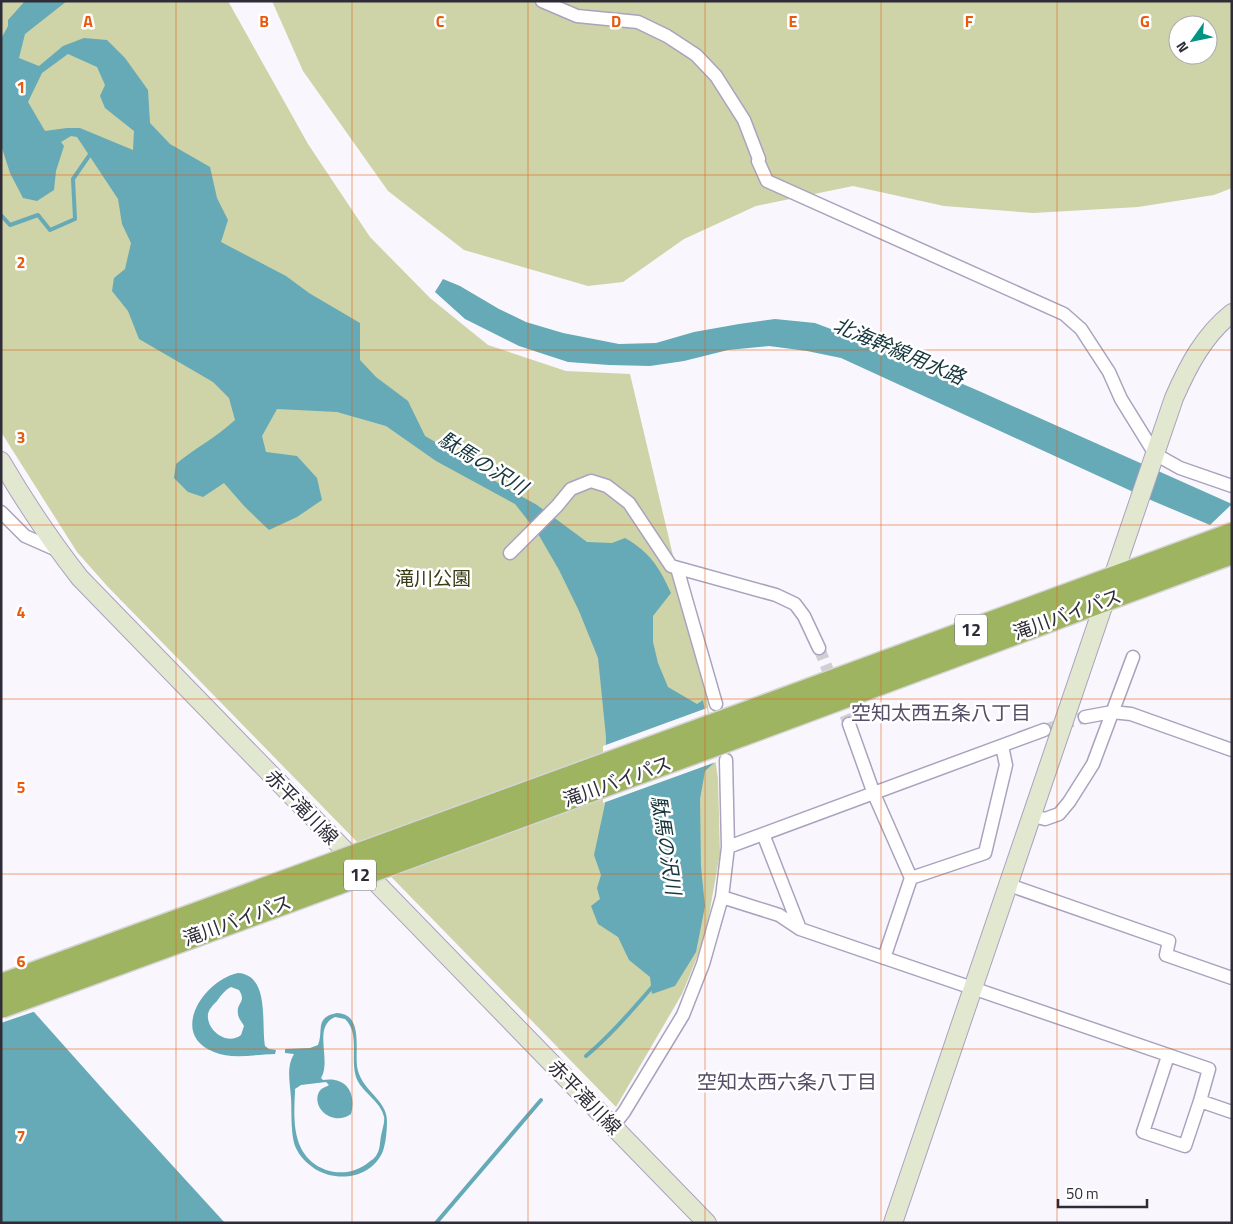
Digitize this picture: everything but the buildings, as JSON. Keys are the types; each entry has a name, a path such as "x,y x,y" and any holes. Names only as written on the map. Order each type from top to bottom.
{"highway":[{"name":"滝川バイパス","path":"1,1007 718,733 1113,578 1232,534"},
{"name":"滝川バイパス","path":"1,985 718,733 1106,600 1232,554"}],"main road":[{"path":"893,1223 1174,398 1188,366 1221,321 1232,313"},
{"name":"赤平滝川線","path":"1,461 34,516 80,578 707,1223"}],"street":[{"path":"542,1 577,16 638,22 667,36 696,55 716,76 744,120 767,181 1064,314 1082,329 1110,372 1121,399 1153,460 1232,486"},
{"path":"510,553 557,506 571,489 591,481 607,486 629,503 671,566 776,595 795,604 804,616 819,648"},
{"path":"1,512 25,536 59,551"},
{"path":"613,1126 624,1112 683,1015 703,964 722,897 728,847 718,733 708,669 677,568"},
{"path":"1033,816 1045,819 1059,814 1069,802 1093,764 1133,657"},
{"path":"1085,717 1112,712 1131,714 1232,750"},
{"path":"849,724 874,794 911,878 884,958"},
{"path":"728,847 1044,730"},
{"path":"911,878 985,853 1006,765 1002,746"},
{"path":"763,834 800,928"},
{"path":"1009,885 1170,941 1166,955 1232,978"},
{"path":"722,897 779,915 800,928 884,958 1209,1069 1185,1146 1143,1132 1168,1056"},
{"path":"1200,1101 1232,1112"}],"green space":[{"name":"滝川公園","path":"1,1 228,1 308,144 370,237 430,298 488,345 566,371 630,374 707,699 718,779 720,853 705,938 682,994 616,1107 108,587 77,552 1,432"},
{"path":"272,1 1232,1 1232,188 1214,195 1138,207 1033,213 944,206 853,186 756,206 684,239 623,282 588,286 464,250 388,191 303,71"}],"water":[{"path":"25,1 67,1 25,34 19,58 39,66 63,46 84,38 107,40 125,58 148,90 150,123 170,144 210,167 217,198 228,220 221,242 286,276 309,293 360,323 360,360 376,377 408,401 425,436 461,457 498,483 537,505 587,542 612,543 625,538 648,555 658,568 671,593 653,616 653,642 658,663 668,687 697,704 703,700 714,763 705,771 700,799 701,867 705,906 696,952 675,986 652,994 650,977 629,960 618,937 598,924 591,906 600,899 597,888 601,875 594,855 605,804 606,737 598,658 579,611 559,570 537,532 515,504 436,461 386,426 337,412 277,409 262,436 266,452 297,456 317,478 322,500 297,517 269,530 224,483 203,497 188,492 174,478 176,464 235,420 229,398 213,382 139,339 128,311 112,291 114,278 125,269 131,243 122,224 118,199 77,137 71,136 61,142 64,146 56,171 54,190 37,201 23,198 10,173 1,145 1,39 8,26 8,20","holes":["68,54 97,67 105,85 100,96 105,108 134,131 133,150 80,128 45,131 28,102 42,73"]},
{"path":"443,279 460,286 499,309 526,322 563,333 619,344 656,343 694,332 775,319 815,323 860,340 979,391 1232,504 1210,525 1153,501 841,358 769,346 728,350 684,361 650,366 568,362 519,346 465,319 435,292"},
{"path":"238,973 248,976 255,982 260,991 262,1002 265,1046 276,1050 275,1054 229,1056 214,1052 200,1044 194,1033 192,1021 196,1008 203,996 225,978","holes":["231,987 239,990 242,1000 238,1007 238,1016 244,1026 241,1035 230,1039 218,1035 214,1031 210,1026 208,1014 211,1007 227,990"]},
{"path":"1,975 108,1095 225,1223 1,1223"},
{"path":"337,1013 351,1019 356,1033 359,1074 363,1082 383,1106 387,1121 384,1147 378,1160 363,1172 344,1177 334,1176 315,1169 305,1161 297,1150 292,1132 289,1075 290,1064 294,1054 285,1053 285,1049 310,1048 318,1045 322,1021 330,1015","holes":["335,1017 345,1019 352,1031 356,1077 362,1087 379,1106 384,1119 376,1156 361,1168 351,1171 332,1172 314,1164 307,1157 298,1142 294,1106 295,1089 301,1085 326,1082 329,1085 319,1092 317,1098 321,1109 331,1117 344,1117 351,1114 352,1099 348,1087 338,1081 331,1079 323,1080 321,1078 325,1062 323,1036 325,1028 328,1022"]}],"pier":[{"path":"707,708 716,762 603,803 603,746"},
{"path":"1,973 3,973 36,1011 1,1023"}],"waterway":[{"name":"駄馬の沢川","path":"1,215 10,225 38,215 50,230 75,219 73,179 91,153"},
{"name":"駄馬の沢川","path":"586,1056 630,1013 654,985"},
{"name":"駄馬の沢川","path":"436,1223 541,1100"}],"tunnel":[{"path":"819,648 849,724"},
{"path":"1044,730 1085,717"}],"district":[{"name":"空知太西五条八丁目","path":"941,713"},
{"name":"空知太西六条八丁目","path":"787,1082"}],"water label":[{"name":"北海幹線用水路","path":"899,351"}]}
